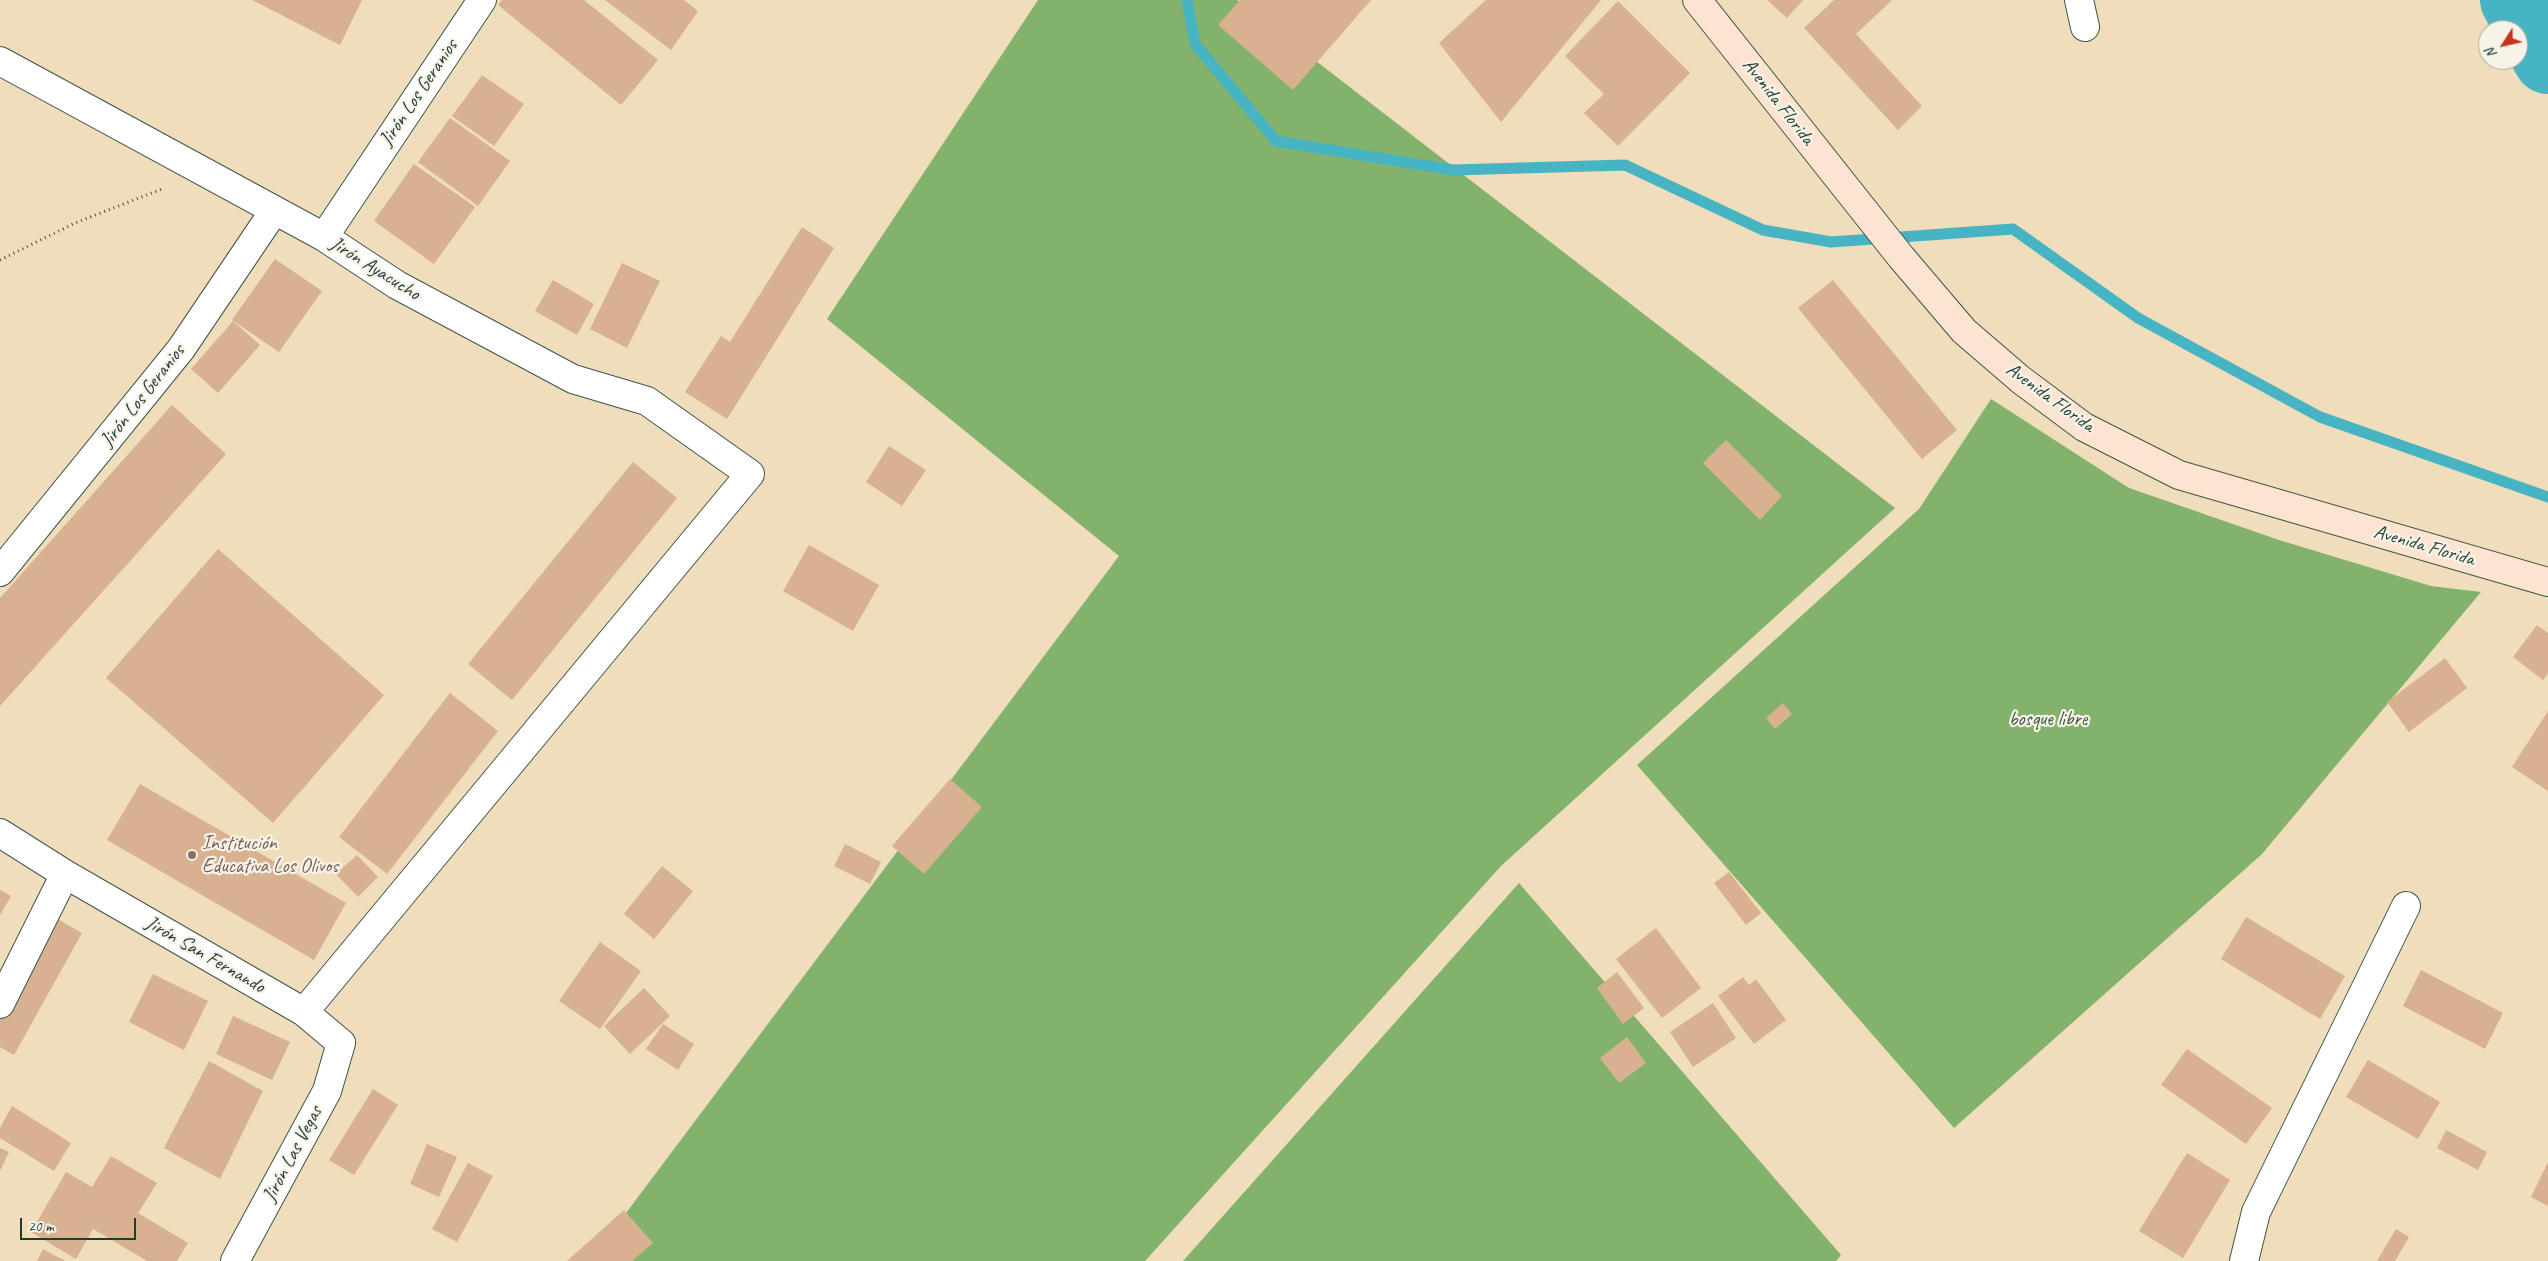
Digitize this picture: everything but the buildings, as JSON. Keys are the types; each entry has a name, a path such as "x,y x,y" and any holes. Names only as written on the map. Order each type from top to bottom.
{"street":[{"name":"Jirón Los Geranios","path":"324,237 482,0"},
{"name":"Avenida Florida","path":"1697,0 1901,257 1964,331 2021,380 2084,426 2179,475 2548,582"},
{"path":"2079,0 2085,28"},
{"name":"Jirón Ayacucho","path":"0,61 324,237 397,285 573,379 646,401 750,474 304,1012"},
{"name":"Jirón Los Geranios","path":"0,572 182,349 274,211"},
{"name":"Jirón San Fernando","path":"0,833 65,874 304,1012 341,1043"},
{"path":"0,1004 65,874"},
{"path":"2244,1261 2256,1212 2406,906"},
{"name":"Jirón Las Vegas","path":"235,1261 327,1091 341,1043"}],"path":[{"path":"0,260 75,223 204,172"}],"green space":[{"path":"1038,0 1237,0 1895,508 1501,866 1145,1261 590,1261 1119,556 827,319"},
{"name":"bosque libre","path":"1991,399 2129,488 2279,540 2431,586 2481,592 2262,854 1954,1128 1637,765 1919,509"},
{"path":"1519,883 1841,1255 1836,1261 1183,1261"}],"waterway":[{"path":"1187,0 1195,44 1276,141 1453,170 1625,165 1763,230 1831,242 2013,229 2138,318 2320,417 2548,497"},
{"path":"2515,0 2548,59"}],"place":[{"name":"Institución Educativa Los Olivos","path":"192,855"}]}
